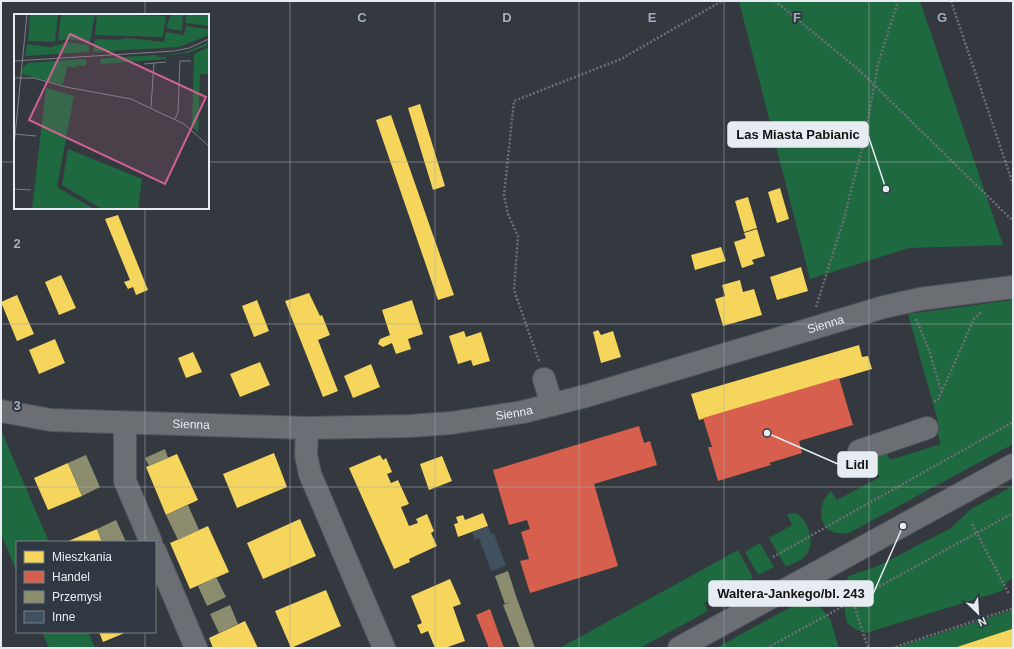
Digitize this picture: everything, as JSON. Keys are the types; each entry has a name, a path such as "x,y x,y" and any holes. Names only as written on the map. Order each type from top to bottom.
{"street":[{"name":"Sienna","path":"1,411 51,420 125,423 307,428 451,424 492,418 600,392 884,307 920,299 1013,287"},
{"path":"544,379 552,404"},
{"path":"125,423 125,481 151,541"},
{"path":"307,428 306,455 310,474 384,648"},
{"path":"859,451 927,428"},
{"path":"679,648 1013,465"},
{"path":"156,553 196,648"}],"path":[{"path":"544,379 514,290 518,236 508,214 504,195 514,101 621,59 722,1"},
{"path":"775,1 859,70 1013,222"},
{"path":"814,312 822,293 843,222 864,140 878,64 898,1"},
{"path":"951,1 1013,184"},
{"path":"934,401 938,400 974,319 986,307"},
{"path":"915,316 929,350 942,391"},
{"path":"773,557 1013,422"},
{"path":"767,648 1013,513"},
{"path":"972,524 1009,594"},
{"path":"850,592 868,648"},
{"path":"892,648 1012,608 1013,614"}],"green space":[{"path":"739,1 920,1 1003,245 909,248 810,279"},
{"path":"1013,300 1013,444 849,533 837,533 825,526 821,514 823,502 831,491 837,500 880,477 875,468 874,455 886,452 890,460 941,444 937,432 939,431 937,418 908,314"},
{"path":"1,430 49,541 16,541 16,570 1,534"},
{"path":"1013,486 1013,577 1007,582 1002,591 866,633 855,629 847,623 841,590 849,576 878,566 951,528 971,509"},
{"path":"796,513 804,521 810,533 810,546 809,551 803,558 786,567 769,538 792,525 787,514"},
{"path":"760,543 774,567 758,575 745,552"},
{"path":"738,550 753,578 704,603 708,611 640,648 560,648"},
{"path":"802,601 817,603 830,619 839,648 716,648"},
{"path":"1013,609 1013,648 896,648 1007,612"},
{"path":"42,633 88,633 95,648 49,648"}],"building: Mieszkania":[{"path":"420,104 445,186 433,190 408,108"},
{"path":"391,115 454,295 438,300 376,120"},
{"path":"780,188 789,219 777,223 768,192"},
{"path":"748,197 757,228 744,232 735,201"},
{"path":"118,215 148,290 136,295 133,287 128,289 124,282 130,280 105,219"},
{"path":"757,229 765,256 752,260 754,264 742,268 734,242 746,238 744,233"},
{"path":"721,247 726,261 695,270 691,255"},
{"path":"801,267 808,291 777,300 770,277"},
{"path":"61,275 76,308 59,315 45,282"},
{"path":"740,280 743,292 754,289 762,315 723,326 715,299 725,296 722,285"},
{"path":"309,293 320,316 322,315 330,335 318,340 338,391 323,397 285,301"},
{"path":"17,295 34,334 17,341 1,302"},
{"path":"257,300 269,331 254,337 242,306"},
{"path":"412,300 423,334 408,339 411,349 396,354 392,343 383,347 378,344 380,339 390,335 382,310"},
{"path":"598,330 601,335 613,331 621,357 601,363 593,332"},
{"path":"464,331 466,337 481,332 490,361 473,366 471,360 458,364 449,336"},
{"path":"55,339 65,363 39,374 29,350"},
{"path":"859,345 862,357 868,356 872,369 699,420 691,394"},
{"path":"193,352 202,372 186,378 178,358"},
{"path":"260,362 270,385 240,397 230,374"},
{"path":"371,364 380,387 353,398 344,376"},
{"path":"274,453 287,487 237,508 223,474"},
{"path":"177,454 198,500 166,515 146,467"},
{"path":"380,455 383,460 386,458 392,472 387,474 391,483 398,480 409,504 401,507 409,526 418,523 416,519 427,514 434,531 431,533 437,546 409,559 410,562 394,569 349,468"},
{"path":"442,456 452,481 429,490 420,464"},
{"path":"68,463 82,496 48,510 34,478"},
{"path":"483,513 488,526 458,537 454,524 458,523 456,517 463,515 465,520"},
{"path":"300,519 316,556 263,579 247,543"},
{"path":"208,526 229,572 190,589 170,543"},
{"path":"97,529 102,541 68,541"},
{"path":"450,579 461,604 453,607 465,641 445,648 435,648 428,631 421,634 417,625 422,623 411,596"},
{"path":"326,590 341,626 291,648 275,611"},
{"path":"245,621 258,648 213,648 209,638"},
{"path":"1012,629 1013,648 954,648"},
{"path":"99,633 125,633 103,642"}],"building: Handel":[{"path":"839,378 853,425 799,441 802,453 769,463 771,465 718,481 708,447 712,447 703,418"},
{"path":"639,426 644,443 650,441 657,465 594,484 618,566 530,593 520,561 529,559 521,532 530,529 527,520 509,525 493,470"},
{"path":"490,609 504,648 489,648 476,615"}],"building: Przemysł":[{"path":"165,449 168,458 149,466 145,458"},
{"path":"86,455 100,487 82,496 68,463"},
{"path":"188,505 199,530 178,540 166,515"},
{"path":"116,520 126,541 102,541 97,529"},
{"path":"508,571 535,648 520,648 503,605 511,602 505,604 495,576"},
{"path":"216,577 226,597 207,606 198,586"},
{"path":"230,605 238,624 219,633 210,614"}],"building: Inne":[{"path":"488,526 491,534 494,534 506,566 491,571 479,538 475,540 472,532"}],"place":[{"name":"Las Miasta Pabianic","path":"886,189"},
{"name":"Lidl","path":"767,433"},
{"name":"Waltera-Jankego/bl. 243","path":"903,526"}]}
